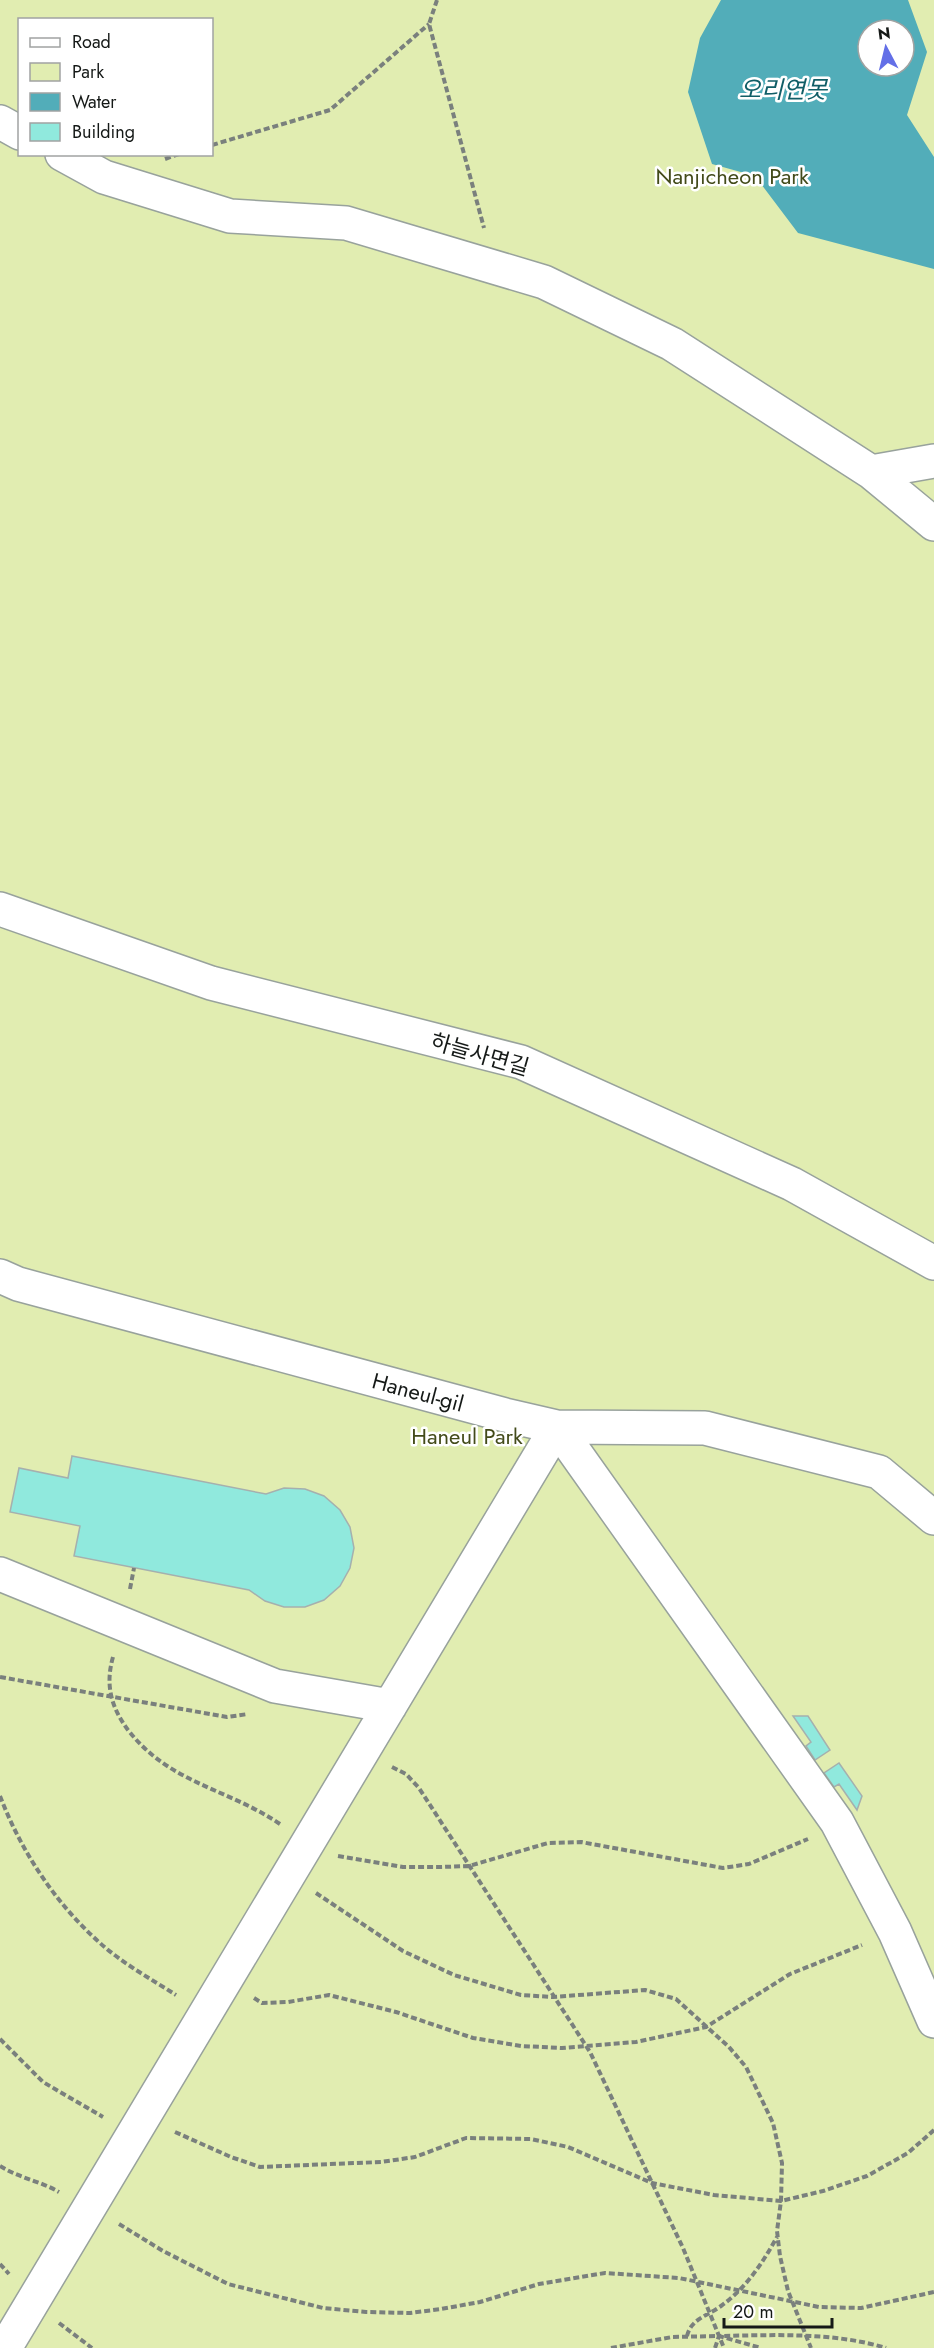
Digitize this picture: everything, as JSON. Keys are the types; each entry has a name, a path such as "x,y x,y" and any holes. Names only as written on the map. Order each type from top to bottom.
{"street":[{"path":"0,122 18,132"},
{"path":"66,156 104,177 230,216 346,223 544,282 672,344 871,472 934,524"},
{"path":"871,472 934,461"},
{"name":"하늘사면길","path":"0,909 211,983 521,1062 792,1184 934,1263"},
{"name":"Haneul-gil","path":"0,1276 63,1296 557,1427 705,1428 879,1473 934,1518"},
{"path":"5,2348 557,1427 837,1822 895,1932 934,2021"},
{"path":"0,1574 275,1686 390,1706"}],"path":[{"path":"213,145 330,110 429,24 437,0"},
{"path":"429,24 494,267"},
{"path":"124,1625 109,1669 109,1696 117,1715 153,1758 209,1790 273,1819 328,1854 403,1867 469,1866 548,1843 581,1842 723,1868 749,1864 814,1836 837,1822"},
{"path":"0,1677 227,1717 245,1715 258,1709 275,1686"},
{"path":"362,1751 406,1774 412,1781 586,2047 652,2183 724,2348"},
{"path":"0,1796 13,1828 62,1904 100,1944 206,2013"},
{"path":"285,1880 322,1895 403,1951 454,1975 521,1995 553,1997 645,1990 676,1999 747,2067 773,2123 782,2163 777,2236 791,2299 804,2337 811,2348"},
{"path":"224,1982 262,2003 288,2002 329,1995 396,2012 473,2038 521,2046 586,2047 636,2042 706,2026 790,1974 895,1932"},
{"path":"0,2039 43,2082 65,2097 115,2123 142,2118 231,2157 260,2167 381,2162 415,2157 466,2138 531,2139 568,2147 652,2183 714,2195 781,2201 823,2191 867,2176 908,2153 934,2130"},
{"path":"0,2166 17,2177 42,2182 60,2192 84,2215 114,2221 163,2251 228,2284 323,2308 366,2312 431,2311 480,2302 538,2284 605,2273 696,2280 791,2299 819,2307 861,2308 934,2292"},
{"path":"687,2336 689,2328 695,2321 710,2313 741,2289 762,2264 777,2236"},
{"path":"611,2348 687,2336 719,2336 804,2337 862,2341 886,2348"},
{"path":"715,2348 719,2336"},
{"path":"719,2336 760,2348"}],"green space":[{"name":"Haneul Park","path":"0,0 934,0 934,2348 0,2348"}],"water":[{"name":"오리연못","path":"721,0 908,0 915,18 856,18 856,78 916,78 916,22 927,52 907,115 934,157 934,269 798,233 755,176 712,164 688,92 700,38"}],"building":[{"path":"72,1456 266,1494 284,1488 305,1489 324,1496 340,1510 350,1527 354,1548 350,1568 340,1586 324,1600 305,1607 284,1607 265,1601 249,1590 74,1556 80,1526 10,1512 19,1468 68,1478"},
{"path":"793,1716 808,1716 830,1750 815,1760 806,1746 811,1742"},
{"path":"839,1763 862,1796 857,1810 839,1784 834,1787 824,1773"}],"park label":[{"name":"Nanjicheon Park","path":"732,176"}]}
